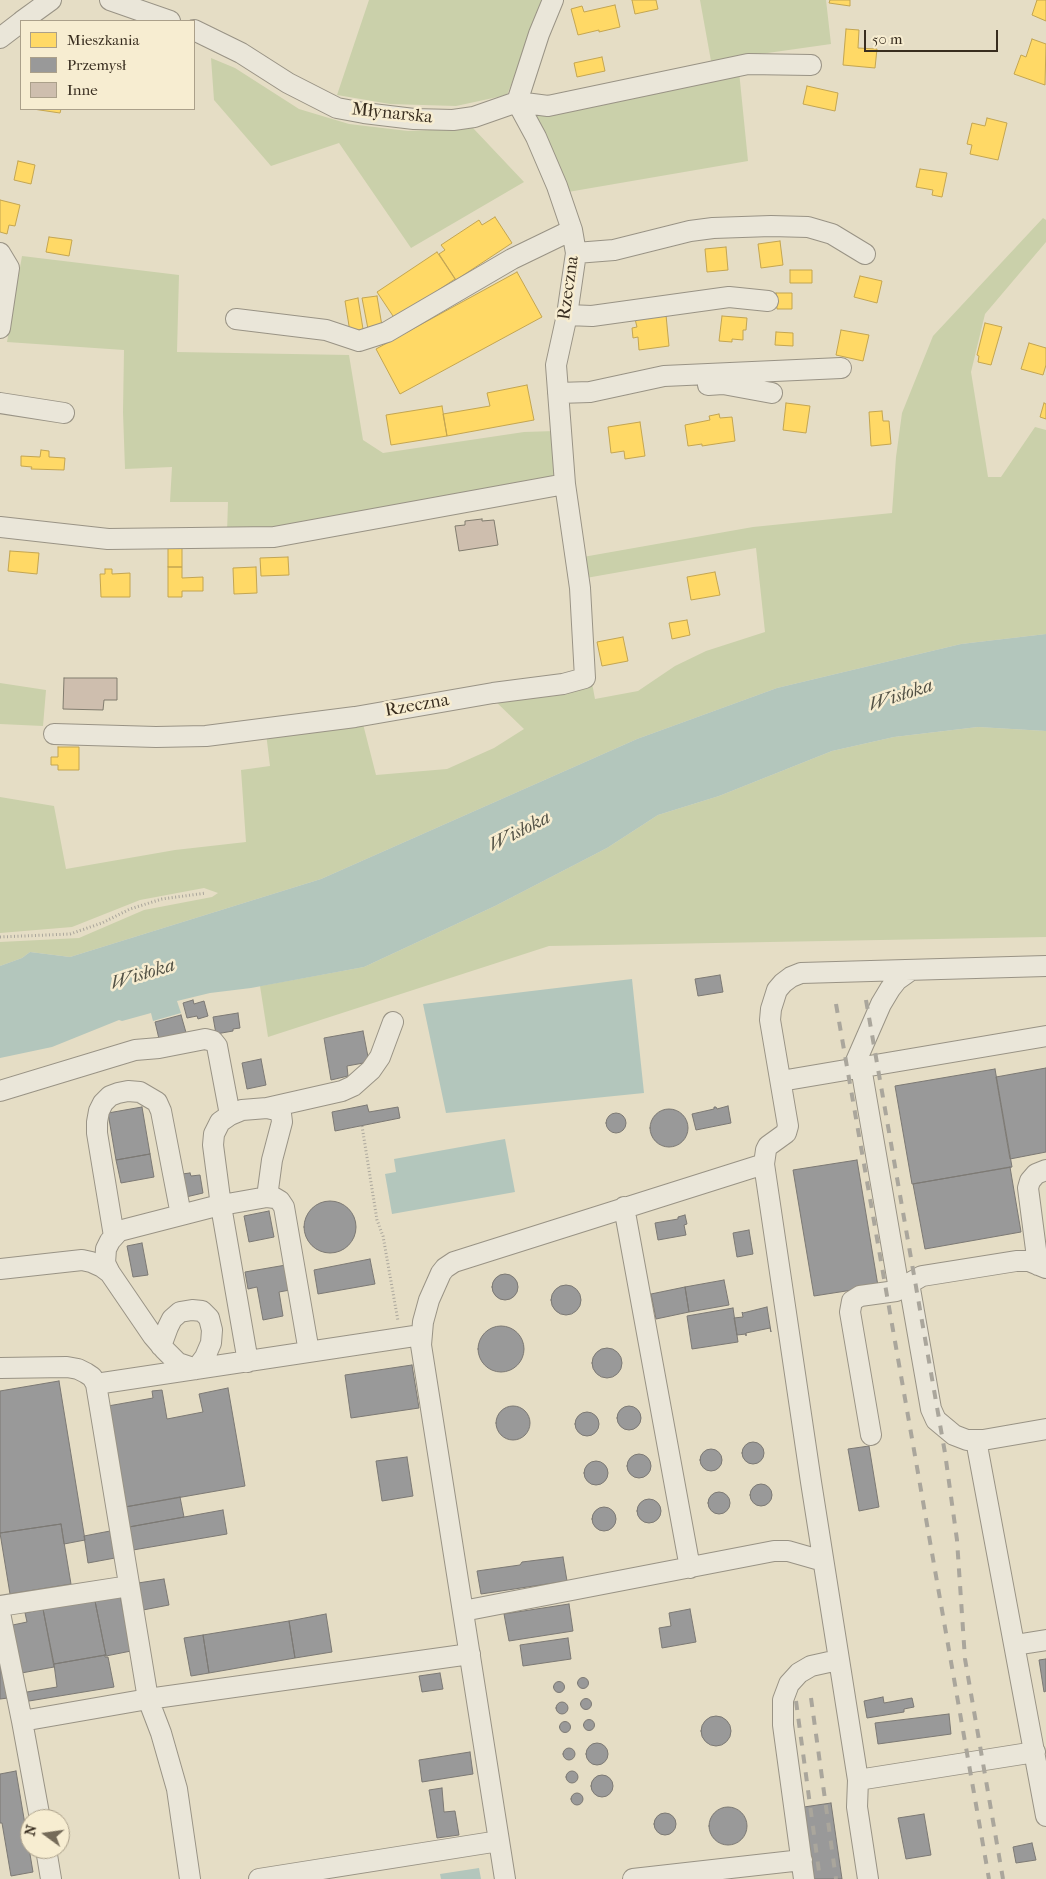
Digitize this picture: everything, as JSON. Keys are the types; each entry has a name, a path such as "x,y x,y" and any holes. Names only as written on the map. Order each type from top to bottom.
{"street":[{"path":"25,20 51,0"},
{"path":"110,0 167,20"},
{"path":"517,102 539,34 553,0"},
{"path":"0,38 20,23"},
{"name":"Młynarska","path":"195,30 226,44 288,83 337,108 364,114 414,119 453,120 474,117 517,102 548,106 748,64 811,65"},
{"name":"Rzeczna","path":"54,734 156,737 206,736 355,717 493,693 563,684 585,678 580,588 565,484 556,365 576,253 572,230 557,186 536,137 517,102"},
{"path":"576,253 614,250 690,231 713,228 770,226 808,227 832,234 865,254"},
{"path":"236,319 326,330 359,341 387,332 512,258 572,230"},
{"path":"0,253 10,268 0,328"},
{"path":"566,315 592,316 728,297 768,301"},
{"path":"558,401 664,376 841,368"},
{"path":"558,401 597,404 686,387 723,384 772,393"},
{"path":"0,403 64,413"},
{"path":"0,527 108,539 274,537 565,484"},
{"path":"868,1879 857,1808 858,1780 838,1660 764,1164 768,1146 786,1132 788,1126 770,1020 774,999 782,983 791,976 801,973 1046,966"},
{"path":"911,970 897,980 881,1004 857,1068 931,1409 936,1420 946,1430 966,1440 983,1440 1046,1429"},
{"path":"248,1362 220,1206 212,1145 214,1134 220,1122 242,1110 267,1108 342,1091 352,1086 371,1070 380,1057 394,1022"},
{"path":"781,1081 1046,1036"},
{"path":"0,1091 135,1050 159,1048 205,1039 213,1041 217,1046 230,1115"},
{"path":"114,1236 96,1122 103,1102 110,1096 118,1093 128,1091 140,1092 156,1102 161,1111 181,1215"},
{"path":"267,1108 276,1110 281,1114 282,1122 272,1160 267,1197"},
{"path":"505,1879 424,1365 421,1336 423,1322 434,1288 441,1273 449,1265 511,1243 764,1164"},
{"path":"1042,1266 1028,1188 1030,1181 1036,1174 1046,1170"},
{"path":"196,1369 178,1363 161,1346 110,1274 106,1263 106,1249 119,1231 127,1228 267,1197 275,1198 284,1207 309,1352"},
{"path":"624,1207 690,1568"},
{"path":"0,1269 82,1260 91,1262 110,1274"},
{"path":"871,1435 850,1306 852,1301 860,1296 904,1286 922,1276 1016,1261 1029,1261 1042,1266"},
{"path":"161,1346 172,1319 180,1312 202,1311 209,1318 212,1330 211,1343 205,1357 196,1369"},
{"path":"96,1384 421,1336"},
{"path":"0,1368 67,1367 86,1373 92,1377 96,1384 148,1699 161,1733 177,1790 190,1879"},
{"path":"976,1440 1046,1816"},
{"path":"463,1611 774,1551 788,1551 823,1561"},
{"path":"0,1606 129,1586"},
{"path":"0,1613 38,1809"},
{"path":"1015,1645 1046,1640"},
{"path":"22,1721 148,1699 470,1654"},
{"path":"633,1879 803,1870 783,1725 783,1700 789,1684 799,1673 811,1666 838,1660"},
{"path":"858,1780 1034,1752"},
{"path":"259,1879 499,1841"},
{"path":"48,1859 52,1879"}],"path":[{"path":"0,937 70,934 102,923 130,909 162,899 206,893"},
{"path":"362,1126 377,1220 383,1236 401,1339"}],"green space":[{"path":"369,0 544,0 507,95 456,106 390,104 337,95"},
{"path":"700,0 826,0 831,44 711,61"},
{"path":"211,58 235,68 299,109 349,124 408,131 473,128 524,182 411,248 339,143 271,166 214,100"},
{"path":"739,71 748,161 568,192 532,114"},
{"path":"1043,218 1046,220 1046,242 985,314 971,372 988,477 1001,477 1035,427 1046,430 1046,634 961,644 777,688 637,739 321,879 70,957 30,952 22,958 0,966 0,942 79,938 144,910 212,897 218,893 204,888 140,900 72,927 0,933 0,797 54,806 66,869 175,850 246,842 241,770 270,766 266,733 362,720 376,775 447,769 494,748 524,729 492,698 592,683 595,699 638,691 675,666 706,651 765,632 756,548 586,578 583,557 753,527 892,513 896,457 902,413 933,336"},
{"path":"22,256 179,275 177,352 349,355 363,440 383,453 524,432 555,431 560,474 551,481 296,527 227,533 228,502 170,502 172,467 125,469 123,412 124,350 7,342"},
{"path":"0,683 46,690 43,726 0,724"},
{"path":"978,727 1046,731 1046,937 549,946 268,1037 260,986 364,967 495,906 607,848 658,815 719,796 832,751 894,737"}],"water":[{"name":"Wisłoka","path":"1046,634 1046,731 978,727 894,737 832,751 719,796 658,815 607,848 495,906 364,967 251,988 210,993 177,1001 181,1013 153,1021 151,1013 122,1021 119,1020 52,1047 0,1058 0,966 22,958 30,952 70,957 321,879 637,739 777,688 961,644"},
{"path":"632,979 644,1093 446,1113 423,1004"},
{"path":"505,1139 515,1192 392,1214 385,1174 396,1172 394,1159"},
{"path":"479,1868 481,1879 441,1879 440,1874"}],"building: Mieszkania":[{"path":"632,0 656,0 658,9 635,14"},
{"path":"830,0 850,0 850,6 829,3"},
{"path":"1037,0 1046,0 1046,21 1032,15"},
{"path":"615,5 620,27 578,35 571,9 582,6 584,12"},
{"path":"846,29 859,30 858,48 877,49 875,68 843,65"},
{"path":"1032,39 1046,44 1045,85 1014,74 1021,55 1026,57"},
{"path":"602,57 605,71 577,77 574,63"},
{"path":"807,86 838,93 835,111 803,104"},
{"path":"40,110 61,110 60,113"},
{"path":"987,118 1007,123 998,160 970,154 972,145 967,144 972,123 985,126"},
{"path":"18,161 35,165 31,184 14,180"},
{"path":"920,169 947,173 942,197 932,195 933,190 916,187"},
{"path":"0,200 20,205 15,226 9,225 7,234 0,232"},
{"path":"495,217 512,243 456,280 439,254 445,250 441,245 479,220 482,225"},
{"path":"49,237 72,240 69,256 46,252"},
{"path":"780,241 783,265 761,268 758,244"},
{"path":"726,247 728,270 707,272 705,249"},
{"path":"437,252 455,279 395,319 377,292"},
{"path":"790,270 812,270 812,283 790,283"},
{"path":"517,272 542,317 400,394 376,349"},
{"path":"860,276 882,281 877,303 854,297"},
{"path":"776,293 792,293 792,309 777,309"},
{"path":"377,296 382,326 368,329 362,298"},
{"path":"358,298 363,329 350,332 345,301"},
{"path":"666,315 669,346 639,350 638,337 633,338 632,328 637,327 635,319"},
{"path":"722,316 747,318 746,330 743,330 743,340 732,339 732,342 719,341"},
{"path":"985,323 1002,327 991,365 978,362 979,356 977,355"},
{"path":"841,330 869,335 863,361 836,355"},
{"path":"776,332 793,333 793,346 775,345"},
{"path":"1029,343 1046,348 1046,365 1043,375 1021,369"},
{"path":"527,385 534,420 447,436 443,414 490,406 487,393"},
{"path":"786,403 810,406 806,433 783,430"},
{"path":"1044,403 1046,404 1046,419 1040,417"},
{"path":"442,406 447,436 391,445 386,415"},
{"path":"882,411 883,421 889,421 891,444 871,446 869,412"},
{"path":"719,414 720,418 732,417 735,441 688,446 685,425 710,420 709,416"},
{"path":"640,422 645,456 625,459 624,451 611,453 608,427"},
{"path":"41,450 49,451 49,457 65,458 64,470 31,469 32,467 21,466 21,456 40,457"},
{"path":"168,548 182,548 182,567 168,567"},
{"path":"10,551 39,553 37,574 8,571"},
{"path":"288,557 289,575 261,576 260,558"},
{"path":"168,567 182,567 182,578 203,577 203,591 182,591 182,597 168,597"},
{"path":"256,567 257,593 234,594 233,568"},
{"path":"105,569 112,569 112,574 130,573 130,597 101,597 100,574 105,574"},
{"path":"715,572 720,595 691,600 687,577"},
{"path":"687,620 690,635 672,639 669,623"},
{"path":"623,637 628,661 602,666 597,642"},
{"path":"58,747 79,747 79,770 58,770 58,765 51,765 51,757 58,757"}],"building: Przemysł":[{"path":"720,975 723,992 698,996 695,979"},
{"path":"193,1000 194,1004 204,1001 208,1016 198,1019 197,1016 187,1018 183,1003"},
{"path":"238,1013 240,1028 216,1034 213,1017"},
{"path":"181,1015 187,1036 160,1043 155,1022"},
{"path":"363,1031 369,1062 347,1066 348,1076 331,1080 324,1038"},
{"path":"261,1059 266,1085 247,1089 242,1063"},
{"path":"1046,1068 1046,1152 1010,1159 996,1077"},
{"path":"995,1069 1012,1167 912,1184 895,1086"},
{"path":"367,1105 369,1112 398,1107 400,1118 335,1131 332,1112"},
{"path":"728,1106 731,1123 696,1130 692,1114 714,1109 714,1107 717,1109"},
{"path":"142,1107 150,1154 116,1160 108,1113"},
{"path":"669,1109 676,1110 682,1115 687,1121 687,1135 682,1141 676,1146 669,1147 662,1146 656,1141 651,1135 650,1128 651,1121 656,1115 662,1110"},
{"path":"612,1113 620,1113 626,1119 626,1127 620,1133 612,1133 606,1127 606,1119"},
{"path":"150,1154 154,1177 121,1183 116,1160"},
{"path":"857,1160 878,1286 814,1296 793,1170"},
{"path":"1010,1167 1021,1232 925,1249 913,1184"},
{"path":"190,1173 191,1176 200,1175 203,1193 186,1197 182,1174"},
{"path":"325,1201 335,1201 349,1208 356,1222 356,1232 349,1246 335,1253 325,1253 315,1249 308,1242 304,1232 304,1222 308,1212 315,1205"},
{"path":"269,1211 274,1237 249,1242 244,1216"},
{"path":"685,1215 687,1224 684,1225 686,1235 658,1240 655,1223 678,1219 678,1217"},
{"path":"749,1230 753,1254 737,1257 733,1233"},
{"path":"142,1243 148,1275 133,1277 127,1246"},
{"path":"370,1259 375,1284 318,1294 314,1270"},
{"path":"286,1265 290,1290 279,1292 283,1316 263,1320 257,1287 248,1289 245,1272"},
{"path":"505,1274 514,1278 518,1287 514,1296 505,1300 496,1296 492,1287 496,1278"},
{"path":"724,1280 729,1305 689,1312 685,1287"},
{"path":"566,1285 577,1289 581,1300 577,1311 566,1315 555,1311 551,1300 555,1289"},
{"path":"685,1287 689,1312 656,1319 651,1294"},
{"path":"767,1307 771,1332 770,1328 737,1335 734,1318 743,1317 742,1312"},
{"path":"733,1308 738,1342 692,1349 687,1316"},
{"path":"501,1326 514,1330 520,1336 524,1349 520,1362 514,1368 501,1372 488,1368 482,1362 478,1349 482,1336 488,1330"},
{"path":"607,1348 618,1352 622,1363 618,1374 607,1378 596,1374 592,1363 596,1352"},
{"path":"412,1365 419,1408 351,1418 345,1375"},
{"path":"59,1381 85,1540 64,1544 61,1524 0,1533 0,1391"},
{"path":"228,1388 245,1486 125,1507 108,1406 153,1398 152,1391 162,1390 167,1419 203,1412 199,1394"},
{"path":"513,1406 520,1407 525,1411 529,1416 529,1430 525,1435 520,1439 513,1440 506,1439 501,1435 497,1430 496,1423 497,1416 501,1411 506,1407"},
{"path":"629,1406 638,1409 641,1418 638,1427 629,1430 620,1427 617,1418 620,1409"},
{"path":"587,1412 596,1415 599,1424 596,1433 587,1436 578,1433 575,1424 578,1415"},
{"path":"753,1442 761,1445 764,1453 761,1461 753,1464 745,1461 742,1453 745,1445"},
{"path":"869,1446 879,1507 859,1511 848,1449"},
{"path":"711,1449 719,1452 722,1460 719,1468 711,1471 703,1468 700,1460 703,1452"},
{"path":"639,1454 648,1457 651,1466 648,1475 639,1478 630,1475 627,1466 630,1457"},
{"path":"407,1457 413,1496 382,1501 376,1461"},
{"path":"596,1461 605,1464 608,1473 605,1482 596,1485 587,1482 584,1473 587,1464"},
{"path":"761,1484 769,1487 772,1495 769,1503 761,1506 753,1503 750,1495 753,1487"},
{"path":"719,1492 727,1495 730,1503 727,1511 719,1514 711,1511 708,1503 711,1495"},
{"path":"180,1497 184,1517 129,1527 125,1507"},
{"path":"649,1499 658,1502 661,1511 658,1520 649,1523 640,1520 637,1511 640,1502"},
{"path":"604,1507 613,1510 616,1519 613,1528 604,1531 595,1528 592,1519 595,1510"},
{"path":"223,1510 227,1534 133,1550 129,1527"},
{"path":"61,1524 71,1584 10,1594 0,1533"},
{"path":"110,1531 115,1558 88,1563 84,1536"},
{"path":"563,1557 567,1581 481,1594 477,1571 520,1565 522,1562"},
{"path":"164,1579 169,1605 143,1610 138,1583"},
{"path":"120,1595 131,1651 106,1656 95,1601"},
{"path":"95,1601 106,1655 54,1664 43,1609"},
{"path":"569,1604 573,1631 509,1641 504,1614"},
{"path":"43,1609 54,1667 16,1674 8,1626 27,1622 25,1613"},
{"path":"690,1609 696,1642 662,1648 659,1628 671,1626 669,1613"},
{"path":"326,1614 332,1652 295,1658 289,1621"},
{"path":"289,1621 295,1658 209,1673 203,1635"},
{"path":"203,1635 209,1673 191,1676 184,1638"},
{"path":"568,1638 571,1659 523,1666 520,1645"},
{"path":"0,1651 8,1698 0,1699"},
{"path":"105,1655 105,1657 108,1657 114,1687 23,1702 21,1693 57,1687 54,1664"},
{"path":"1046,1659 1046,1691 1044,1692 1039,1660"},
{"path":"440,1673 443,1689 422,1692 419,1676"},
{"path":"583,1677 589,1683 583,1689 577,1683"},
{"path":"559,1681 565,1687 559,1693 553,1687"},
{"path":"883,1697 884,1703 912,1698 914,1707 904,1709 904,1712 867,1718 864,1701"},
{"path":"586,1698 592,1704 586,1710 580,1704"},
{"path":"562,1702 568,1708 562,1714 556,1708"},
{"path":"949,1714 951,1734 878,1744 875,1723"},
{"path":"716,1716 726,1721 731,1731 726,1741 716,1746 706,1741 701,1731 706,1721"},
{"path":"589,1719 595,1725 589,1731 583,1725"},
{"path":"565,1721 571,1727 565,1733 559,1727"},
{"path":"597,1743 605,1746 608,1754 605,1762 597,1765 589,1762 586,1754 589,1746"},
{"path":"569,1748 575,1754 569,1760 563,1754"},
{"path":"470,1752 473,1774 422,1782 419,1760"},
{"path":"16,1771 22,1809 20,1809 20,1859 31,1859 33,1872 11,1876 2,1823 0,1823 0,1774"},
{"path":"572,1771 578,1777 572,1783 566,1777"},
{"path":"602,1775 610,1778 613,1786 610,1794 602,1797 594,1794 591,1786 594,1778"},
{"path":"442,1788 444,1812 455,1811 459,1835 437,1838 429,1790"},
{"path":"577,1793 583,1799 577,1805 571,1799"},
{"path":"831,1803 842,1879 814,1879 804,1807"},
{"path":"728,1807 741,1813 747,1826 741,1839 728,1845 715,1839 709,1826 715,1813"},
{"path":"665,1813 673,1816 676,1824 673,1832 665,1835 657,1832 654,1824 657,1816"},
{"path":"924,1814 931,1855 906,1859 898,1818"},
{"path":"1032,1843 1036,1860 1016,1863 1013,1847"}],"building: Inne":[{"path":"482,519 482,521 494,520 498,545 459,551 455,526 465,525 465,521"},
{"path":"64,678 117,678 117,700 104,700 103,710 63,709"}],"railway":[{"path":"866,1000 945,1453 957,1540 965,1659 1003,1879"},
{"path":"836,1004 989,1879"},
{"path":"811,1698 836,1879"},
{"path":"796,1701 820,1879"}]}
